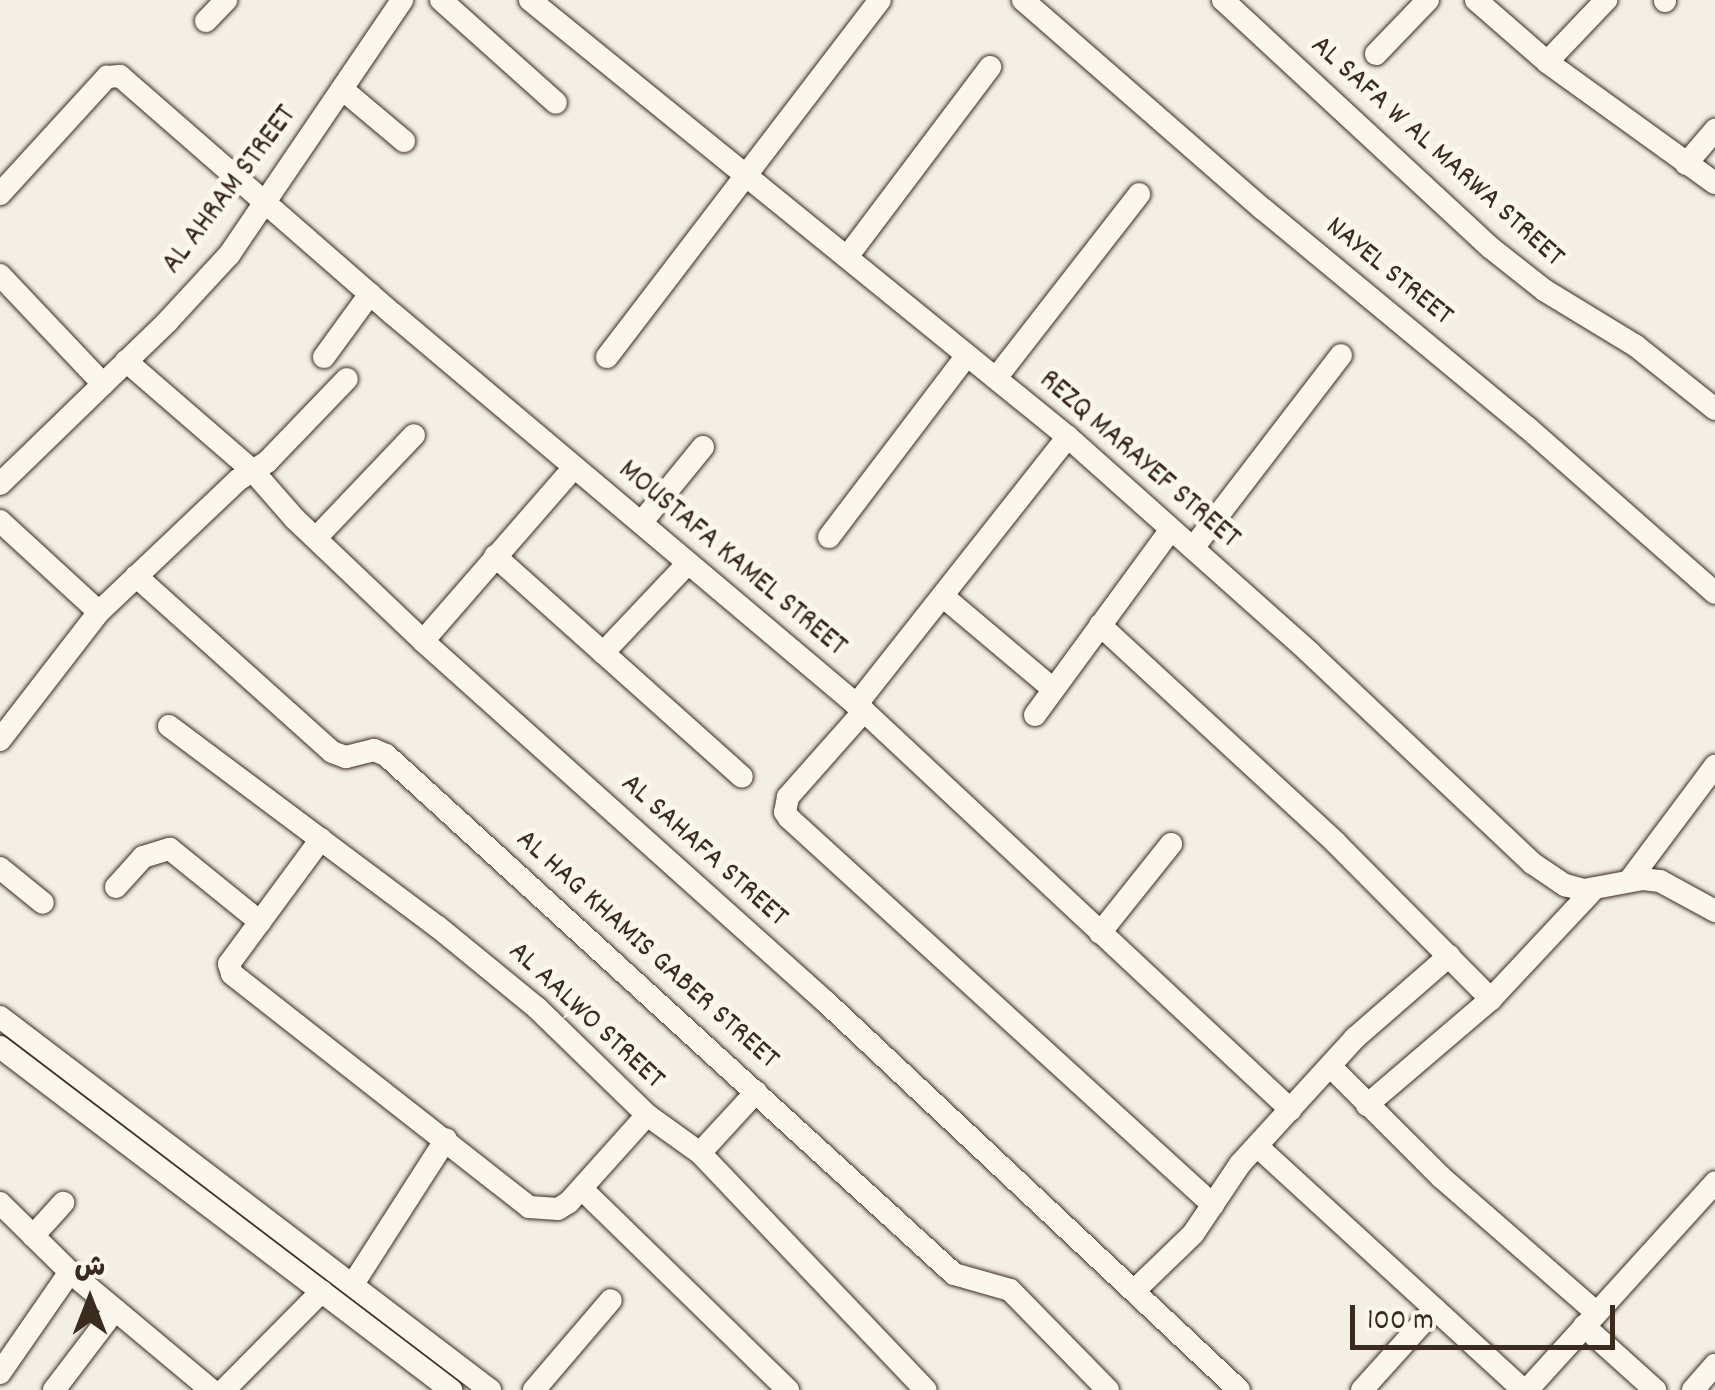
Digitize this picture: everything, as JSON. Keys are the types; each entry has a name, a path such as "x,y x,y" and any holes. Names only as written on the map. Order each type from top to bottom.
{"street":[{"path":"206,21 226,0"},
{"name":"AL AHRAM STREET","path":"0,484 228,255 402,0"},
{"path":"441,0 556,103"},
{"name":"REZQ MARAYEF STREET","path":"530,0 1068,436 1532,863 1566,886 1594,889"},
{"path":"607,356 880,0"},
{"name":"NAYEL STREET","path":"1023,0 1263,209 1528,428 1715,593"},
{"name":"AL SAFA W AL MARWA STREET","path":"1224,0 1491,248 1544,290 1624,338 1715,410"},
{"path":"1376,54 1428,0"},
{"path":"1476,0 1547,62 1715,183"},
{"path":"1547,62 1606,0"},
{"path":"847,257 990,67"},
{"name":"MOUSTAFA KAMEL STREET","path":"0,194 107,77 115,74 860,708 1291,1110"},
{"path":"342,89 404,141"},
{"path":"1686,164 1715,130"},
{"path":"996,378 1138,194"},
{"path":"0,275 103,384"},
{"path":"324,356 370,294"},
{"path":"829,537 967,354"},
{"path":"1193,548 1341,355"},
{"name":"AL SAHAFA STREET","path":"126,361 252,471 423,641 827,1003 1239,1390"},
{"path":"0,740 99,612 238,480 267,462 347,379"},
{"path":"316,538 414,435"},
{"path":"1068,436 788,797 784,812 1213,1205"},
{"path":"641,523 703,448"},
{"path":"423,641 574,467"},
{"path":"0,521 99,612"},
{"path":"1035,715 1171,529"},
{"path":"495,556 742,777"},
{"path":"603,653 688,563"},
{"name":"AL HAG KHAMIS GABER STREET","path":"136,576 332,752 346,757 374,750 386,755 954,1274 972,1282 1002,1286 1019,1297 1108,1390"},
{"path":"945,598 1053,690"},
{"path":"1100,625 1323,830 1491,999"},
{"name":"AL AALWO STREET","path":"169,726 321,839 536,1008 646,1116 700,1153 926,1390"},
{"path":"1629,881 1715,766"},
{"path":"321,839 229,964 232,974 529,1207 558,1209 582,1190 646,1116"},
{"path":"1100,933 1172,844"},
{"path":"116,888 143,858 170,849 260,922"},
{"path":"0,868 43,903"},
{"path":"1367,1105 1491,999 1572,918 1594,889 1629,881 1660,881 1715,911"},
{"path":"1135,1290 1193,1234 1257,1146 1332,1068 1355,1038 1450,956"},
{"path":"0,1017 490,1390"},
{"path":"4,1057 451,1390"},
{"path":"1332,1068 1590,1319 1656,1390"},
{"path":"700,1153 756,1092"},
{"path":"353,1284 446,1139"},
{"path":"1257,1146 1525,1390 1715,1183"},
{"path":"582,1190 788,1390"},
{"path":"0,1203 70,1272 211,1390"},
{"path":"32,1236 64,1203"},
{"path":"280,1260 296,1241"},
{"path":"0,1373 70,1272"},
{"path":"224,1390 322,1292"},
{"path":"534,1390 610,1300"},
{"path":"1362,1390 1435,1309"},
{"path":"54,1390 115,1310"},
{"path":"1693,1390 1715,1365"}]}
